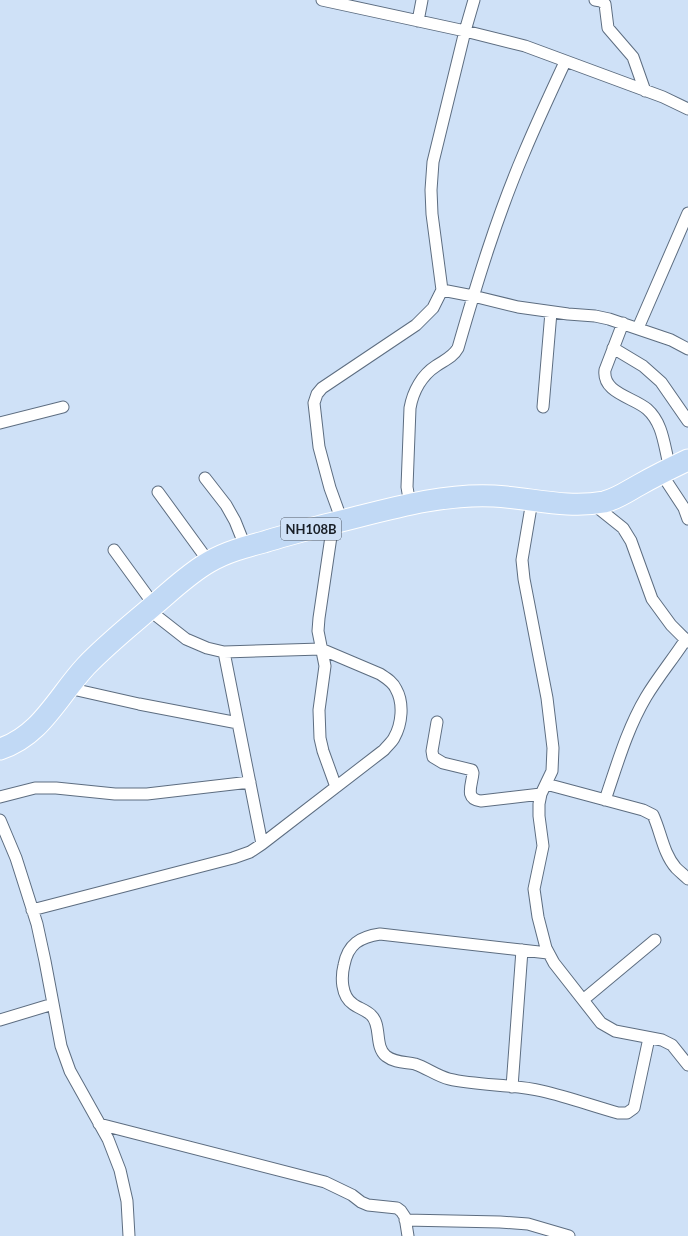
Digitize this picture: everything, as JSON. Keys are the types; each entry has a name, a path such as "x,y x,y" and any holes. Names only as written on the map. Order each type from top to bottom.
{"highway":[{"name":"NH108B","path":"0,749 23,739 37,727 86,666 189,575 209,562 245,546 338,522 445,499 494,496 555,504 592,504 621,496 673,467"}],"street":[{"path":"322,0 465,31 525,46 663,97 688,109"},
{"path":"418,21 422,0"},
{"path":"336,787 320,738 319,710 326,666 318,631 319,618 338,522 319,447 314,403 317,394 322,388 416,325 433,308 442,290 434,236 431,190 433,162 474,0"},
{"path":"595,0 601,1 605,4 608,28 633,57 645,91"},
{"path":"412,505 407,487 410,408 415,389 432,369 454,354 458,348 493,235 524,153 565,62"},
{"path":"638,328 688,213"},
{"path":"442,290 518,307 595,316 638,328 671,340 688,349"},
{"path":"543,407 551,312"},
{"path":"623,323 605,370 604,377 612,388 645,407 657,419 688,519"},
{"path":"613,348 643,366 661,382 688,421"},
{"path":"0,423 63,406"},
{"path":"205,478 226,505 235,521 245,546"},
{"path":"158,492 209,562"},
{"path":"532,501 522,560 524,579 547,698 553,748 552,771 539,804 543,846 535,880 534,895 540,930 548,953 554,963 601,1023 607,1027 627,1034 662,1040 672,1045 688,1065"},
{"path":"592,504 623,528 631,541 652,599 671,625 687,641 646,697 637,714 605,800"},
{"path":"32,910 233,858 250,852 384,750 394,738 401,716 401,702 396,688 388,679 321,648 224,652 208,648 186,639 151,608 114,550"},
{"path":"224,652 262,844"},
{"path":"68,688 139,704 238,723"},
{"path":"437,722 432,751 433,757 443,763 472,770 473,773 470,792 471,796 475,800 481,801 544,789 605,800 643,810 653,815 664,848 670,859 688,879"},
{"path":"0,797 35,788 56,788 115,794 147,794 250,782"},
{"path":"0,820 16,858 32,910 45,961 61,1046 70,1071 108,1139 120,1170 127,1201 129,1236"},
{"path":"548,953 380,934 366,936 349,950 342,972 344,992 353,1004 372,1015 376,1025 379,1044 382,1052 388,1058 416,1065 447,1079 542,1091 618,1114 627,1113 634,1108 650,1038"},
{"path":"583,1000 655,940"},
{"path":"512,1087 522,950"},
{"path":"0,1020 53,1004"},
{"path":"99,1124 325,1182 352,1195 368,1205 397,1208 401,1211 405,1220 408,1236"},
{"path":"405,1220 528,1224 569,1236"}]}
